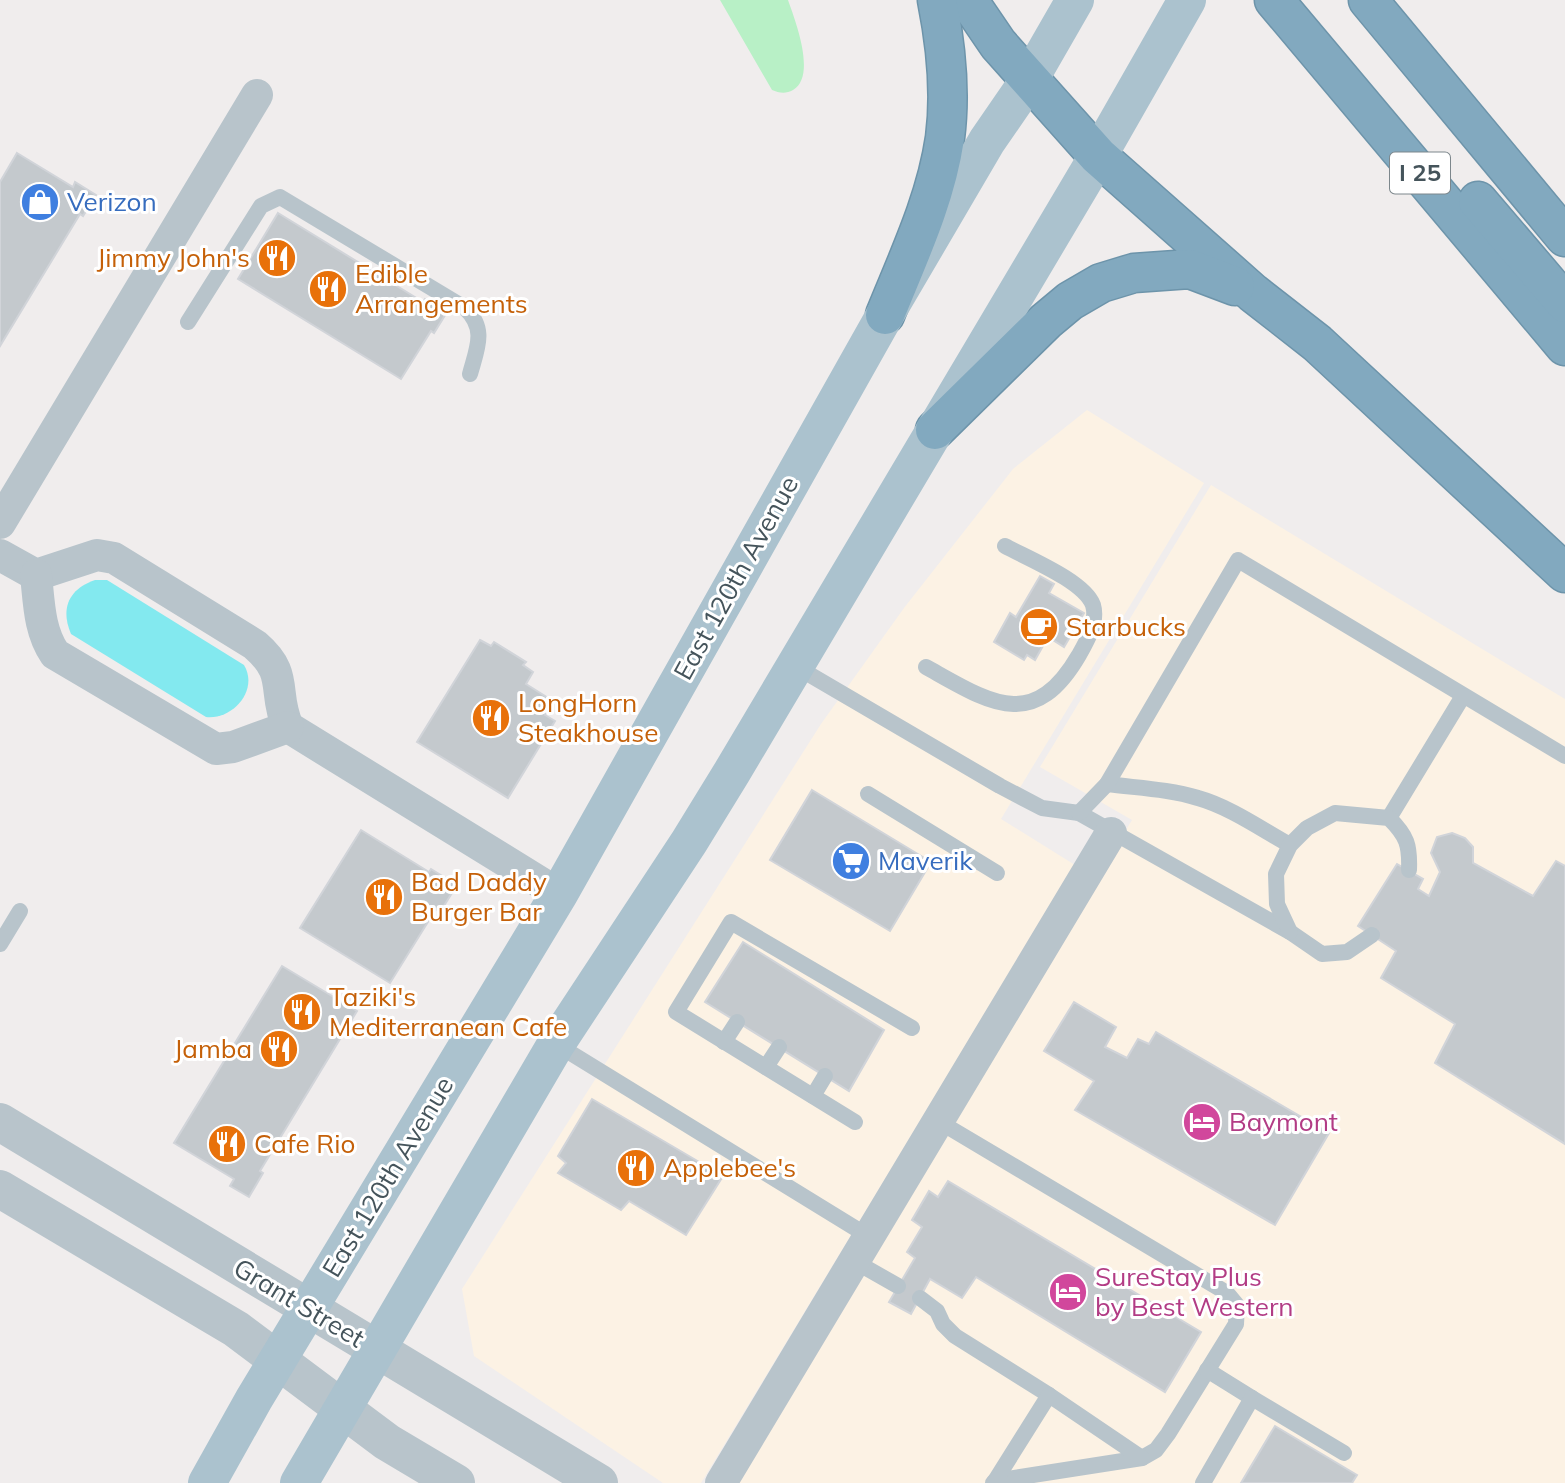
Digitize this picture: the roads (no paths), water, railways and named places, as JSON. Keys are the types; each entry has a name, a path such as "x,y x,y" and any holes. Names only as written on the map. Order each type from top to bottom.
{"highway":[{"path":"885,315 924,219 945,139 947,71 937,0"},
{"path":"968,0 998,44 1098,156 1253,293 1317,343 1565,573"},
{"name":"I 25","path":"1275,0 1565,346"},
{"path":"1306,0 1565,303"},
{"path":"1367,0 1565,237"},
{"path":"1398,0 1565,201"},
{"path":"935,430 1046,321 1085,291 1101,283 1135,273 1190,269 1253,293"}],"main road":[{"name":"East 120th Avenue","path":"207,1483 309,1308 559,894 885,315 987,141 1029,80 1075,0"},
{"path":"299,1483 556,1044 689,842 795,666 1098,156 1187,0"}],"street":[{"path":"0,523 257,95"},
{"path":"0,555 36,575 97,555 114,558 256,645 268,656 278,673 281,712 288,727 559,894"},
{"path":"36,575 42,626 48,645 55,654 216,749 233,747 288,727"},
{"path":"721,1483 1111,833"},
{"name":"Grant Street","path":"0,1122 599,1483"},
{"path":"0,1189 236,1329 387,1442 456,1483"}],"lane":[{"path":"188,322 261,206 280,197 465,308 475,318 479,330 479,341 470,374"},
{"path":"926,667 984,698 1002,704 1018,705 1036,700 1050,692 1065,677 1094,624 1093,605 1082,589 1005,546"},
{"path":"1079,813 1107,784 1238,560 1565,756"},
{"path":"795,666 1042,808 1079,813 1290,932 1322,954 1348,952 1372,935"},
{"path":"1389,818 1463,696"},
{"path":"1107,784 1199,798 1229,811 1290,845"},
{"path":"868,794 997,873"},
{"path":"1290,932 1277,904 1276,874 1290,845 1307,828 1335,813 1389,818 1404,834 1410,853 1409,870"},
{"path":"0,944 20,911"},
{"path":"855,1122 676,1012 731,922 777,956 865,1009 912,1028"},
{"path":"724,1042 737,1022"},
{"path":"556,1044 861,1249 898,1286"},
{"path":"766,1067 779,1047"},
{"path":"813,1096 825,1076"},
{"path":"937,1121 1227,1293 1237,1305 1236,1324 1156,1450 1142,1458 996,1482"},
{"path":"920,1298 937,1311 943,1324 955,1336 1142,1458"},
{"path":"1207,1370 1344,1453"},
{"path":"996,1482 1049,1395"},
{"path":"1203,1483 1252,1398"}],"water":[{"path":"95,580 107,580 244,665 248,684 241,702 225,714 206,717 71,634 66,616 69,601 79,589"}],"place":[{"name":"Verizon","path":"40,202"},
{"name":"Jimmy John's","path":"277,258"},
{"name":"Edible Arrangements","path":"328,289"},
{"name":"Starbucks","path":"1039,627"},
{"name":"LongHorn Steakhouse","path":"491,718"},
{"name":"Maverik","path":"851,861"},
{"name":"Bad Daddy Burger Bar","path":"384,897"},
{"name":"Taziki's Mediterranean Cafe","path":"302,1012"},
{"name":"Jamba","path":"279,1049"},
{"name":"Baymont","path":"1202,1122"},
{"name":"Cafe Rio","path":"227,1144"},
{"name":"Applebee's","path":"636,1168"},
{"name":"SureStay Plus by Best Western","path":"1068,1292"}]}
